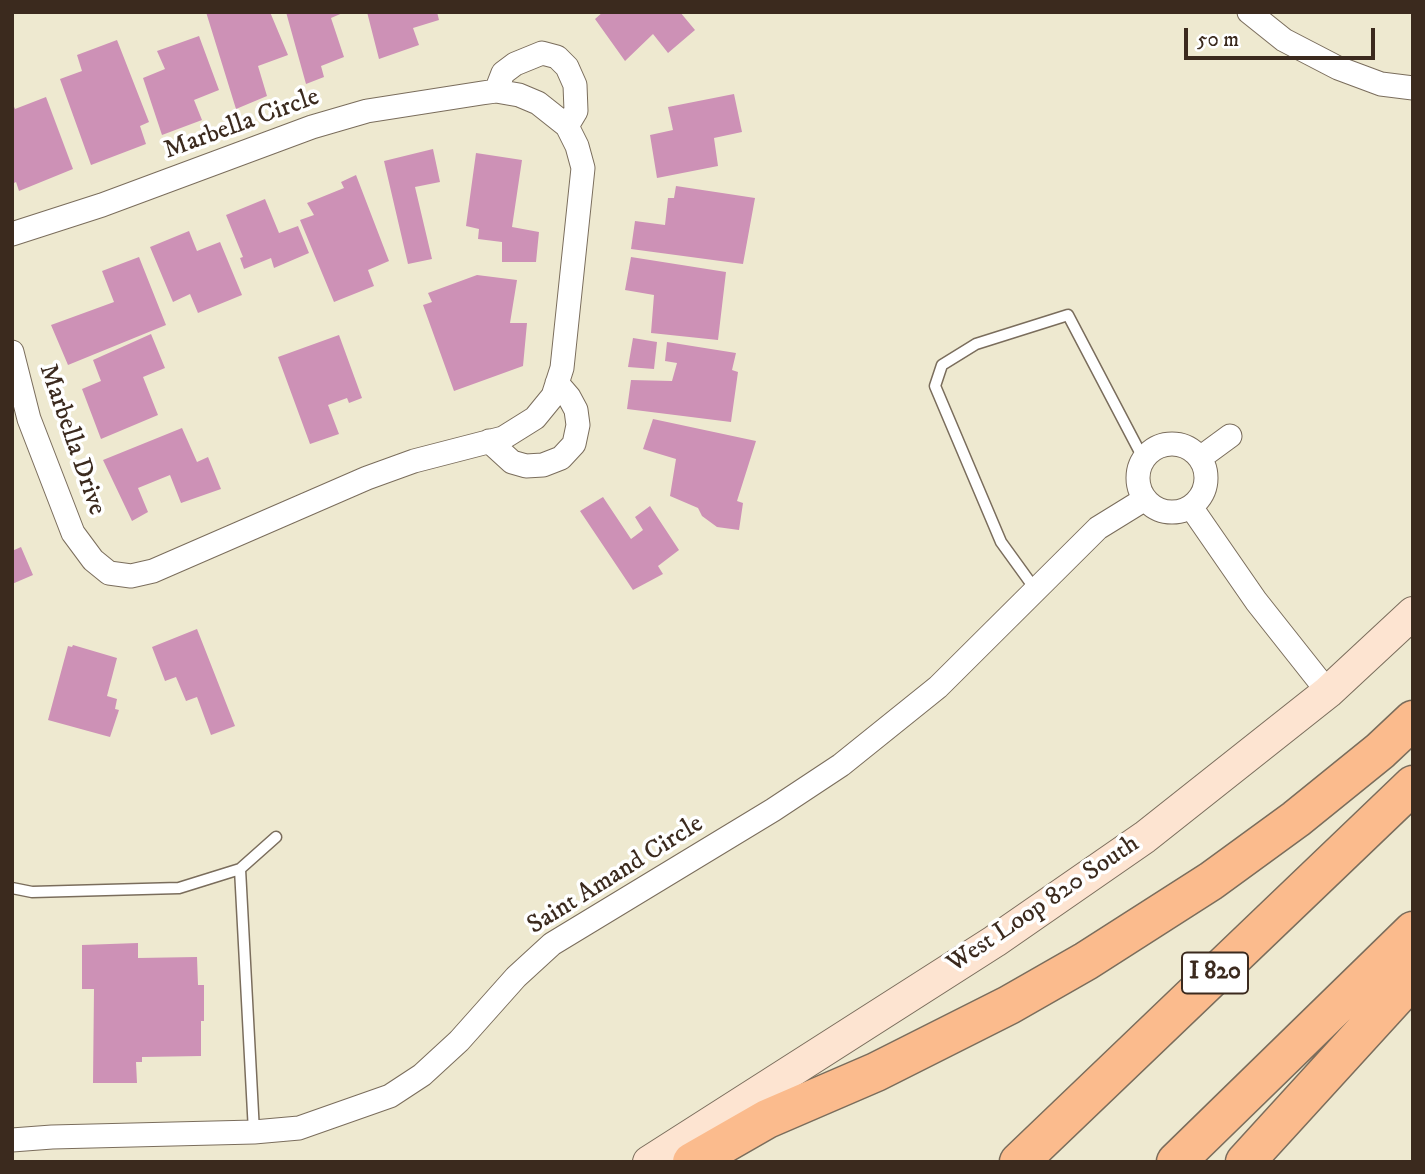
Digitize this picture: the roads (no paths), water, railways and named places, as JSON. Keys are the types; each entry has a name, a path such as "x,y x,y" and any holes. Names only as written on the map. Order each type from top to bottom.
{"highway":[{"path":"692,1162 767,1119 876,1072 1009,1006 1086,961 1211,881 1296,819 1380,751 1413,720"},
{"name":"I 820","path":"1018,1162 1413,785"},
{"path":"1176,1162 1413,931"},
{"path":"1245,1162 1413,978"}],"main road":[{"name":"West Loop 820 South","path":"649,1162 1027,919 1145,837 1328,691 1413,613"}],"street":[{"path":"1249,12 1284,40 1338,68 1381,83 1413,88"},
{"path":"496,91 503,73 514,64 542,53 557,57 567,67 575,85 576,111 567,126"},
{"name":"Marbella Circle","path":"12,234 102,205 312,127 367,111 496,91 519,95 538,103 567,126 577,146 583,168 562,368 553,396 535,418 503,438 414,461 367,478 153,571 131,576 109,573"},
{"name":"Marbella Drive","path":"12,352 29,419 73,533 93,560 109,573"},
{"path":"489,441 512,462 526,466 543,465 561,458 574,444 578,425 576,410 557,383"},
{"path":"1200,458 1230,436"},
{"path":"1179,444 1191,449 1200,458 1206,471 1206,484 1191,507 1179,512 1166,512 1154,508 1145,499 1138,486 1138,472 1143,458 1154,448 1179,444"},
{"name":"Saint Amand Circle","path":"12,1140 254,1132 299,1128 390,1096 422,1075 459,1041 516,977 552,944 773,810 841,765 938,687 1098,528 1145,499"},
{"path":"1191,507 1256,601 1328,691"}],"lane":[{"path":"1035,589 1001,542 935,386 942,365 976,344 1068,315 1143,458"},
{"path":"12,888 32,892 179,888 240,869 276,837"},
{"path":"240,869 254,1132"}]}
